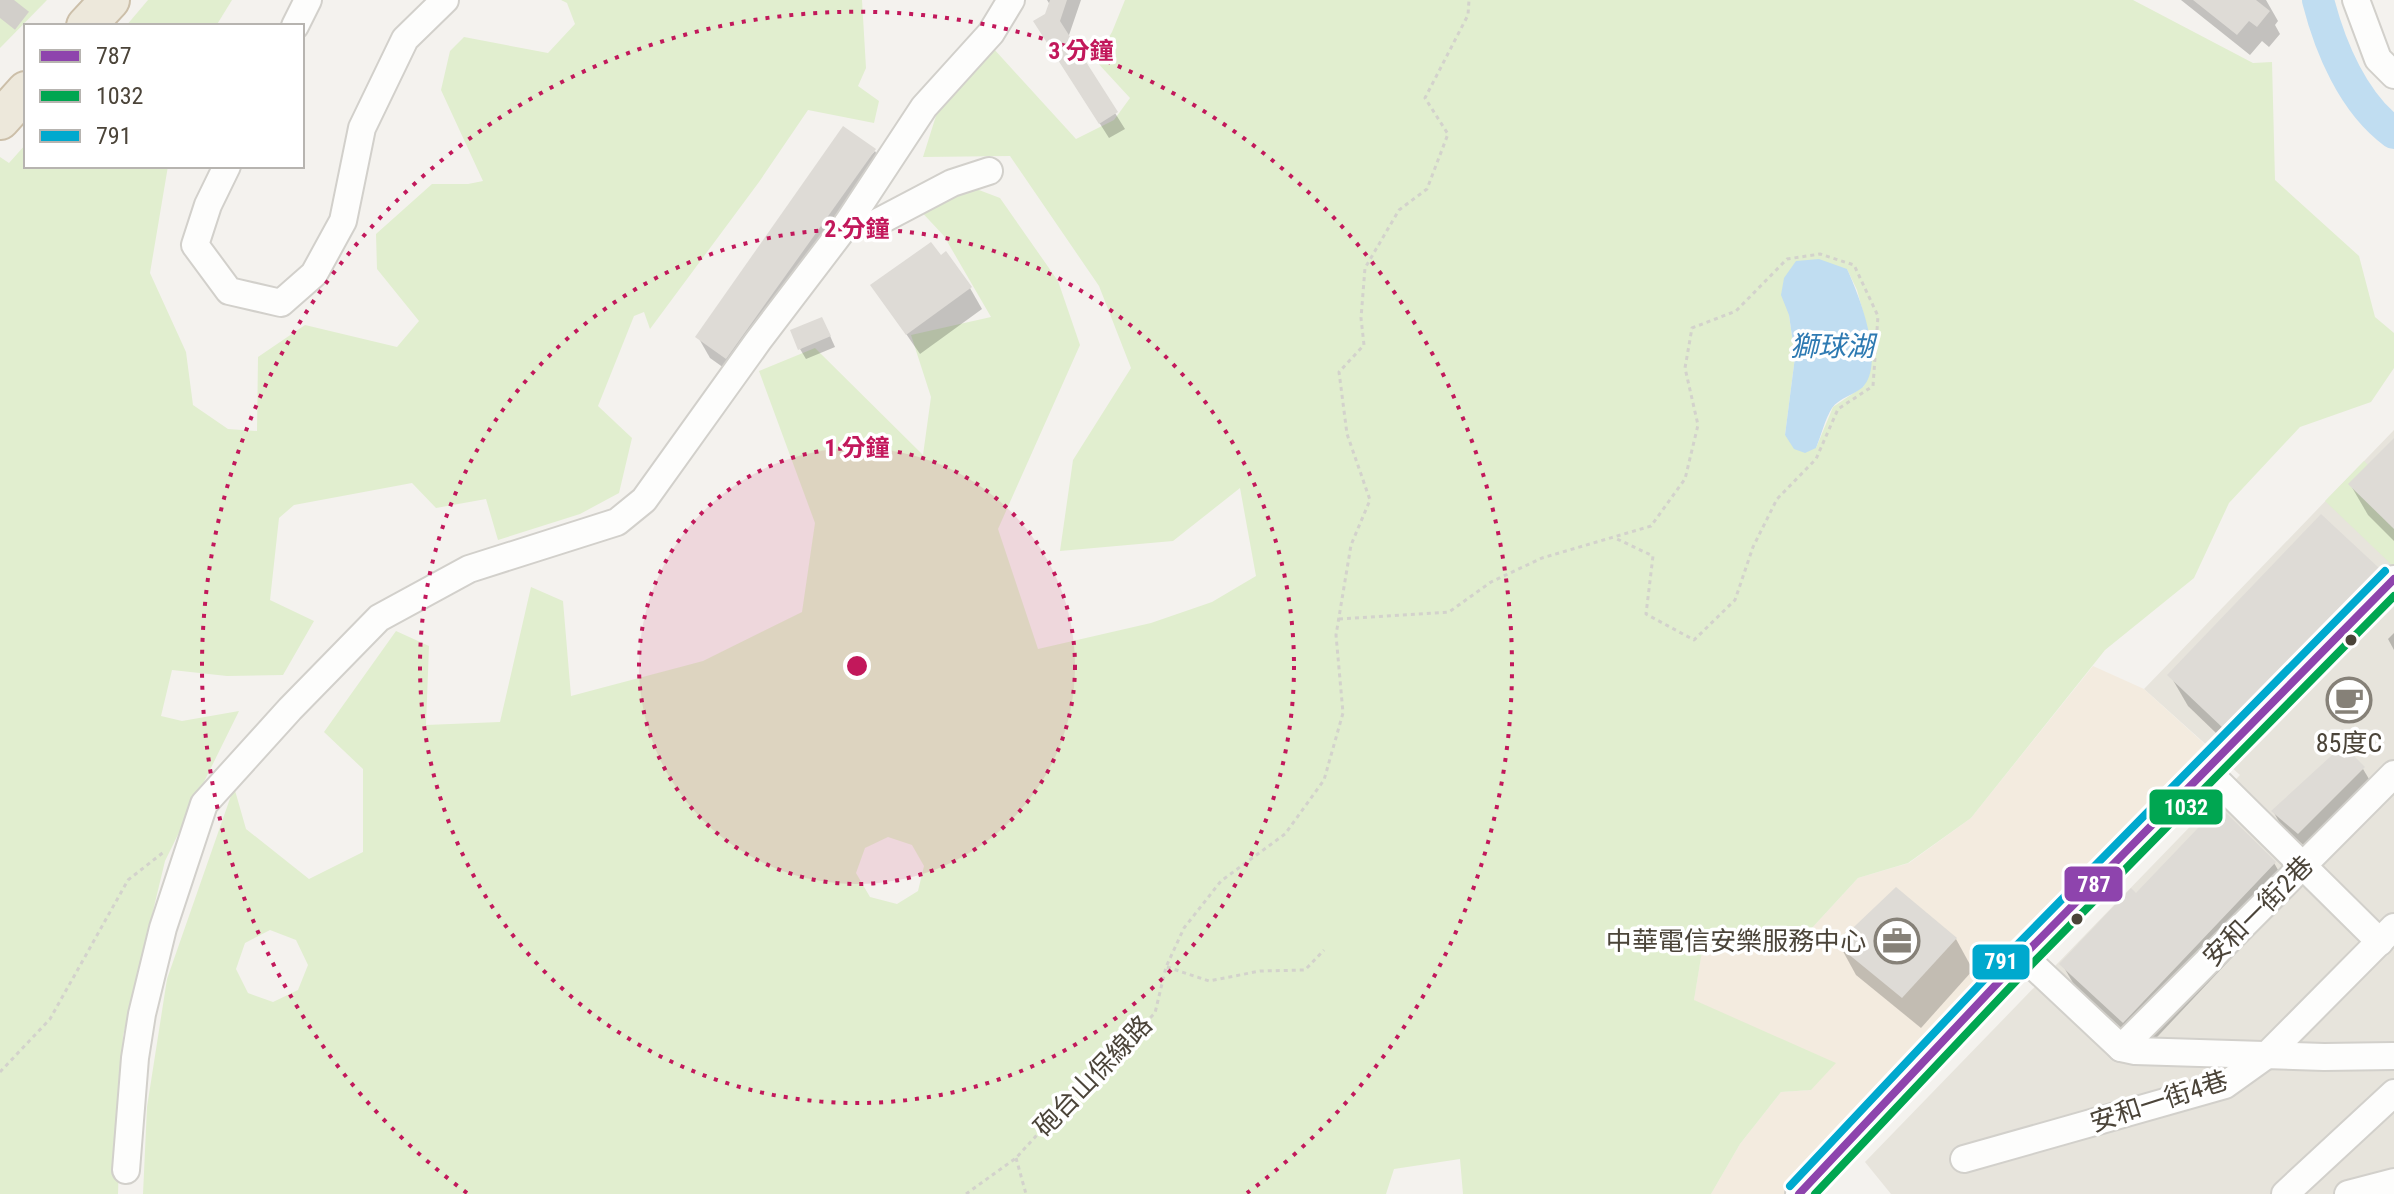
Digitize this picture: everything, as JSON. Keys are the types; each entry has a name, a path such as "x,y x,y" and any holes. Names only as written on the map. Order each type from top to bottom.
{"highway":[{"path":"88,24 110,0"},
{"path":"0,120 24,93"}],"street":[{"path":"296,24 308,0"},
{"path":"226,168 208,205 195,245 229,291 281,303 314,274 343,221 362,128 405,39 445,0"},
{"path":"126,1170 135,1058 142,1014 163,928 204,804 290,709 379,618 469,569 617,522 644,500 847,224 924,107 991,33 1011,0"},
{"path":"2356,0 2378,59 2394,75"},
{"path":"847,224 874,224 952,183 989,171"},
{"path":"1799,1194 2023,956 2205,769 2392,586"},
{"path":"2205,769 2303,866 2387,934"},
{"name":"安和一街2巷","path":"2121,1048 2394,774"},
{"name":"安和一街4巷","path":"1964,1159 2225,1085 2267,1055 2387,934"},
{"path":"2023,956 2121,1048 2142,1052 2394,1056"},
{"path":"2285,1194 2394,1093"},
{"path":"2348,1194 2394,1182"}],"path":[{"name":"砲台山保線路","path":"966,1194 1016,1158 1086,1081 1155,1013 1166,967 1184,928 1221,881 1285,834 1324,780 1343,713 1336,635 1351,545 1370,500 1347,434 1339,372 1364,345 1361,318 1365,268 1399,210 1427,189 1448,134 1425,98 1468,15 1469,0"},
{"path":"1339,619 1449,612 1491,582 1542,558 1651,526 1685,479 1698,425 1685,368 1692,328 1736,311 1787,259 1820,254 1854,265 1878,316 1873,386 1838,409 1816,459 1777,499 1753,547 1735,600 1694,640 1646,614 1653,556 1615,538"},
{"path":"0,1072 50,1019 128,880 197,826"},
{"path":"1166,967 1209,981 1260,971 1305,970 1324,950"},
{"path":"1016,1158 1026,1194"}],"shaded area":[{"path":"2394,430 2394,1194 1891,1194 1865,1162 2240,775 2144,689"},
{"path":"2093,666 2144,689 2209,748 1891,1076 1901,1086 1795,1194 1711,1194 1740,1144 1781,1092 1811,1090 1694,1000 1704,938 1811,929 1858,878 1909,863 1971,818"}],"green space":[{"path":"0,0 47,0 0,48"},
{"path":"148,0 232,0 217,24 128,24"},
{"path":"561,0 862,0 866,68 858,86 879,101 874,123 808,110 650,329 644,312 634,316 598,406 632,438 619,493 580,514 498,540 486,499 436,508 412,483 294,505 279,518 270,600 314,621 283,675 227,676 172,670 161,716 182,721 239,711 165,861 123,1036 118,1194 0,1194 0,157 9,163 24,146 24,168 168,168 150,273 186,352 193,405 228,429 257,431 258,357 305,325 397,347 419,321 377,269 376,234 432,184 483,181 441,90 450,51 464,37 548,53 575,24 567,3"},
{"path":"1125,0 2133,0 2253,63 2272,62 2275,180 2359,256 2375,317 2394,333 2394,368 2371,402 2300,427 2229,503 2194,578 2105,650 1971,818 1908,863 1858,878 1811,929 1704,939 1694,1000 1836,1063 1811,1090 1781,1092 1740,1144 1711,1194 1463,1194 1460,1159 1394,1169 1386,1194 143,1194 147,1107 167,979 234,787 246,829 309,879 363,852 363,769 324,732 396,631 429,646 426,725 500,722 531,587 563,601 571,696 703,661 802,612 815,523 759,371 815,348 923,455 931,397 911,335 991,317 944,236 916,206 950,179 1000,198 1058,281 1080,345 998,529 1038,649 1151,623 1212,602 1256,576 1240,488 1173,541 1060,551 1073,460 1131,368 1099,286 1010,156 923,157 941,100 993,48 1076,139 1114,120 1130,98 1095,60 1112,32","holes":["1847,269 1857,290 1869,334 1864,386 1833,407 1816,448 1785,435 1795,357 1789,315","888,837 912,845 924,866 918,891 897,904 870,897 856,873 865,848","270,930 296,940 308,965 298,990 273,1002 248,993 236,969 245,943"]},
{"path":"2364,461 2394,490 2394,567 2325,501"}],"water":[{"name":"獅球湖","path":"1819,259 1847,269 1868,329 1872,362 1863,387 1832,408 1816,448 1805,453 1794,449 1785,435 1795,357 1789,315 1781,295 1784,278 1796,261"}],"building":[{"path":"1050,0 1067,0 1060,21 1118,112 1099,124 1033,21 1045,14"},
{"path":"2193,0 2256,0 2270,11 2257,27 2249,21 2237,35"},
{"path":"843,126 876,149 726,359 695,337"},
{"path":"931,242 941,255 946,251 972,287 906,335 870,285"},
{"path":"822,317 831,336 798,350 790,330"},
{"path":"2394,438 2394,529 2348,484"},
{"path":"2321,514 2379,568 2224,729 2167,675"},
{"path":"2343,745 2365,767 2298,834 2271,811"},
{"path":"2219,806 2276,862 2123,1023 2059,964 2131,888 2136,893"},
{"name":"中華電信安樂服務中心","path":"1896,887 1957,938 1902,998 1836,944"}],"waterway":[{"path":"2318,0 2345,73 2379,121 2394,133"}],"tunnel":[{"path":"0,18 14,0"}],"transit line":[{"name":"791","path":"1790,1186 2014,948 2385,571"},
{"name":"787","path":"1799,1194 2023,956 2394,579"},
{"name":"1032","path":"1815,1194 2032,964 2394,596"}],"place":[{"name":"85度C","path":"2349,700"},
{"name":"中華電信安樂服務中心","path":"1897,941"}]}
